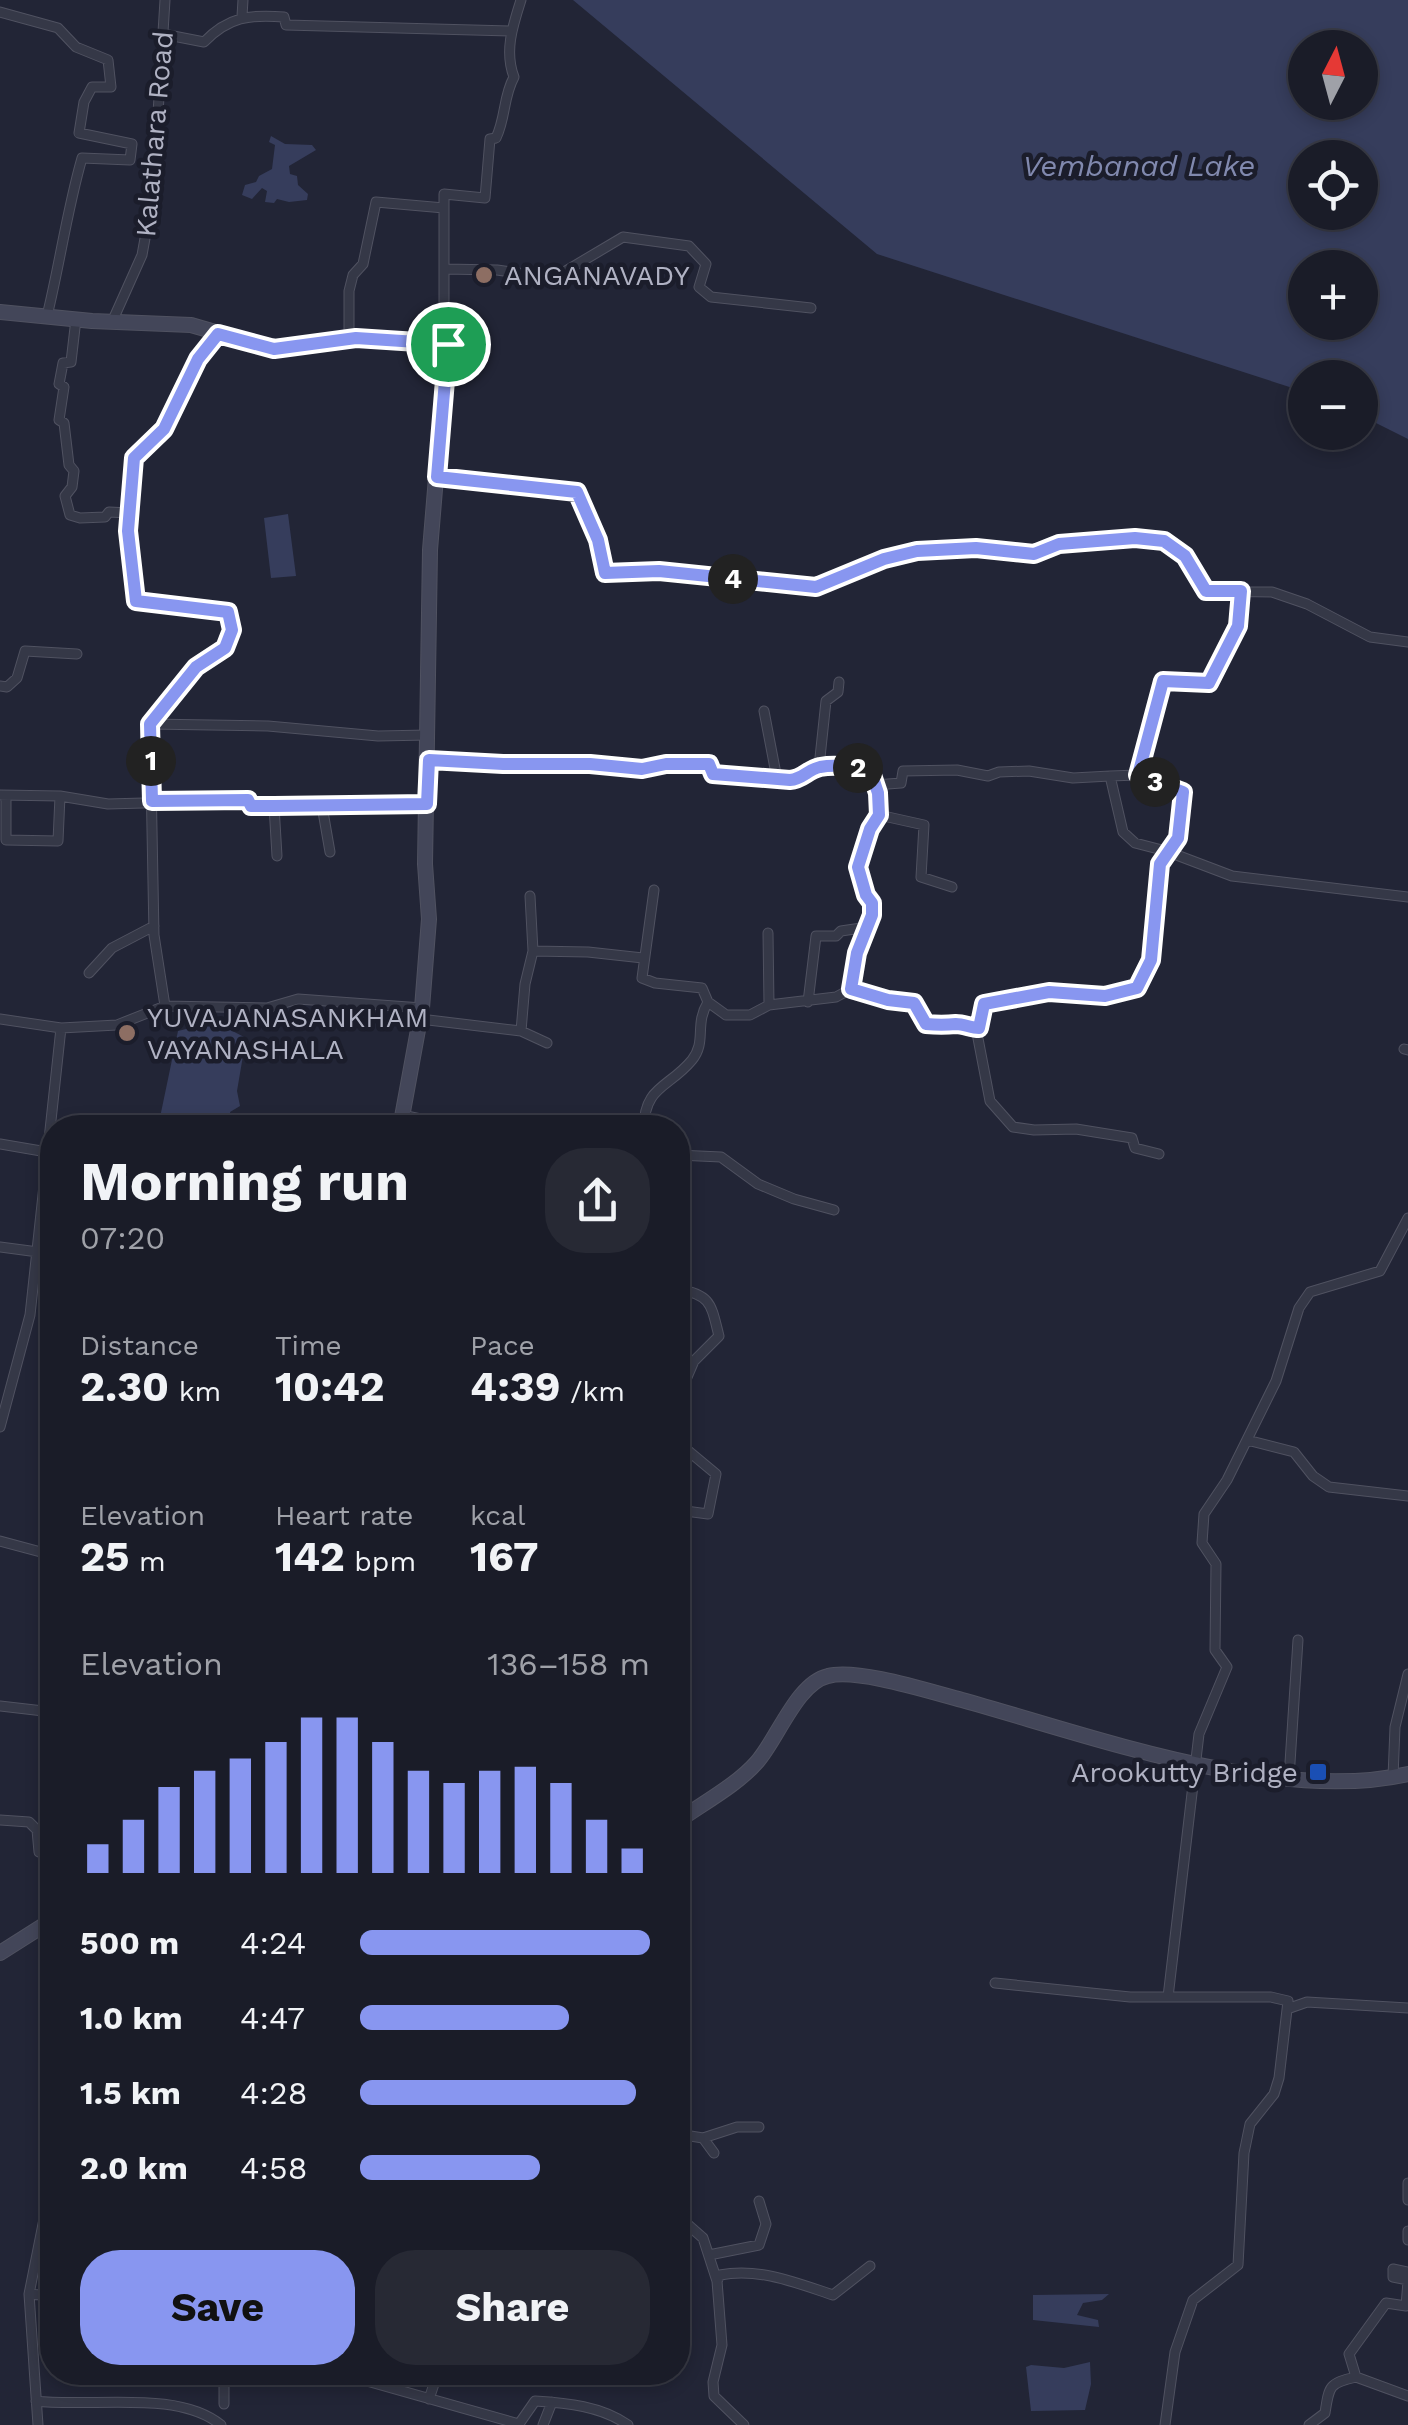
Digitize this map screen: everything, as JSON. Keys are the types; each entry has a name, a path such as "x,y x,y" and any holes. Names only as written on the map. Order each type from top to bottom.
{"street":[{"name":"Kalathara Road","path":"112,322 142,255 154,194 165,0"},
{"path":"242,16 244,0"},
{"path":"402,1115 421,1014 429,919 425,864 429,760 426,675 430,550 448,344 444,326 444,194 485,198 490,138 496,138 506,118 507,90 514,77 508,58 521,0"},
{"path":"0,12 58,28 76,47 108,60 111,88 92,87 84,102 79,133 132,144 130,160 82,158 66,212 61,260 47,316"},
{"path":"164,34 204,42 218,27 242,16 284,17 286,25 431,31 437,26 457,32 511,31"},
{"path":"349,339 349,291 353,275 363,264 376,202 444,208"},
{"path":"445,269 497,270 554,278 623,237 663,241 689,246 706,264 698,287 711,296 811,308"},
{"path":"0,312 191,325 274,349 349,339 448,344"},
{"path":"76,319 71,362 63,363 59,384 64,386 60,420 64,423 69,464 74,471 72,486 65,496 70,515 80,518 128,513"},
{"path":"165,1006 154,926 150,724 196,667 225,648 232,630 228,612 136,601 128,513 134,458 164,429 198,359 218,334"},
{"path":"437,477 577,492 598,540 605,573 614,575 659,571 816,587 884,559 917,551 976,548 1034,554 1059,544 1135,538 1164,541 1185,556 1206,591 1272,592 1308,604 1370,637 1408,642"},
{"path":"1138,775 1163,681 1209,683 1238,626 1241,591"},
{"path":"0,686 8,687 18,678 25,651 77,654"},
{"path":"818,767 826,701 838,692 839,682"},
{"path":"764,711 777,779"},
{"path":"150,724 428,735"},
{"path":"429,760 642,769 666,764 709,764 713,774 777,779 802,779 818,767 853,767 871,772 879,815 870,829 858,867 872,903 851,989"},
{"path":"875,785 902,783 903,771 958,770 988,776 999,772 1074,778 1138,775 1183,792 1178,838 1160,864 1151,960 1137,988 1121,994 1093,996 1049,992 984,1004 976,1028"},
{"path":"1110,776 1123,832 1135,843 1232,876 1408,896"},
{"path":"60,796 58,841 6,840 3,796 60,796 108,804 248,800 251,806 427,804"},
{"path":"274,806 277,856"},
{"path":"322,806 330,852"},
{"path":"879,815 924,825 921,877 952,887"},
{"path":"654,890 642,978 702,988 708,1002 726,1015 750,1015 769,1006 836,998 851,989 914,1003 926,1024 976,1028"},
{"path":"521,1031 532,951 530,896"},
{"path":"88,972 112,948 154,926"},
{"path":"808,1002 816,936 836,936 868,927"},
{"path":"768,933 769,1006"},
{"path":"532,951 644,958"},
{"path":"0,1019 60,1028 117,1026 165,1006 267,1008 298,999 521,1031 548,1044"},
{"path":"644,1115 650,1098 693,1059 702,1038 698,1018 708,1002"},
{"path":"51,1115 60,1028"},
{"path":"976,1028 990,1101 1013,1127 1132,1138 1135,1148 1159,1154"},
{"path":"0,1144 40,1151"},
{"path":"690,1156 721,1157 758,1184 834,1210"},
{"path":"1168,1997 1199,1734 1227,1667 1215,1650 1216,1564 1202,1543 1204,1514 1227,1480 1276,1381 1299,1308 1310,1292 1380,1271 1408,1218"},
{"path":"0,1427 30,1315 40,1230"},
{"path":"0,1247 38,1252"},
{"path":"690,1291 711,1303 719,1336 690,1370"},
{"path":"1247,1440 1294,1452 1313,1476 1328,1487 1408,1496"},
{"path":"690,1453 716,1474 708,1514 690,1512"},
{"path":"0,1541 40,1552"},
{"path":"1289,1778 1298,1640"},
{"path":"690,1812 756,1764 807,1686 827,1676 852,1674 934,1693 1195,1764 1322,1783 1373,1782 1400,1776 1394,1727 1408,1674"},
{"path":"0,1706 40,1711"},
{"path":"0,1820 29,1822 37,1830 39,1852"},
{"path":"0,1953 40,1928"},
{"path":"995,1983 1130,1997 1271,1997 1288,2002 1274,2094 1250,2124 1244,2153 1238,2264 1192,2300 1174,2352 1164,2425"},
{"path":"1290,2008 1307,2002 1408,2008"},
{"path":"690,2136 704,2138 737,2126 759,2127"},
{"path":"704,2138 714,2153"},
{"path":"1408,2182 1408,2200"},
{"path":"709,2255 759,2245 766,2224 759,2201"},
{"path":"690,2227 703,2238 717,2281 722,2345 713,2382 714,2396 744,2425"},
{"path":"1408,2231 1408,2240"},
{"path":"38,2425 28,2294 40,2236"},
{"path":"717,2281 720,2275 734,2272 775,2276 833,2295 870,2266"},
{"path":"1356,2377 1349,2354 1386,2304 1406,2306 1408,2281 1393,2277 1393,2269 1408,2272"},
{"path":"28,2294 40,2295"},
{"path":"1309,2425 1325,2413 1328,2390 1336,2382 1356,2377 1408,2396"},
{"path":"224,2385 224,2404"},
{"path":"380,2385 518,2424 535,2401 614,2415 628,2425"},
{"path":"429,2399 434,2385"},
{"path":"36,2400 60,2404 148,2403 211,2417 221,2425"},
{"path":"543,2425 552,2402"}],"water":[{"name":"Vembanad Lake","path":"573,0 1408,0 1408,439 1378,424 1378,360 1288,360 1288,387 877,254"},
{"path":"271,136 285,144 312,145 316,150 289,166 290,174 297,176 298,185 308,194 307,200 265,202 267,191 262,188 252,199 242,195 245,185 256,182 272,169 275,145 269,142"},
{"path":"288,514 296,576 271,578 264,518"},
{"path":"215,1022 246,1038 237,1091 240,1106 231,1115 160,1115 178,1031"},
{"path":"1109,2294 1102,2300 1083,2303 1077,2315 1098,2320 1099,2327 1033,2320 1033,2295"},
{"path":"1090,2362 1091,2384 1085,2410 1031,2411 1026,2367 1064,2368"}],"place":[{"name":"ANGANAVADY","path":"484,275"},
{"name":"YUVAJANASANKHAM VAYANASHALA","path":"127,1033"},
{"name":"Arookutty Bridge","path":"1318,1772"}],"route":[{"path":"218,334 274,349 356,338 448,344 437,477 577,492 598,540 605,573 659,571 816,587 884,559 917,551 976,548 1034,554 1059,544 1135,538 1164,541 1185,556 1206,591 1241,591 1238,626 1209,683 1163,681 1138,775 1183,792 1178,838 1160,864 1151,960 1137,988 1105,996 1049,992 984,1004 979,1028 974,1029 957,1024 926,1024 914,1003 851,989 857,953 872,915 872,903 858,867 870,829 879,815 878,793 871,772 853,767 818,767 802,779 790,780 713,774 709,764 666,764 642,769 429,760 427,804 251,806 248,800 152,801 150,724 196,667 225,648 232,630 228,612 136,601 128,531 134,458 164,429 198,359 218,334"}]}
